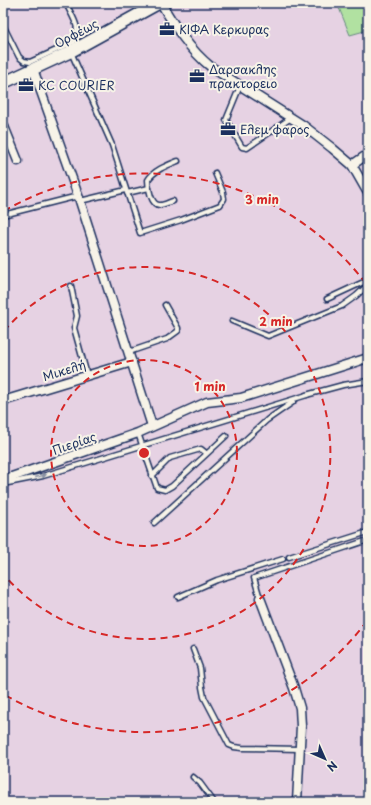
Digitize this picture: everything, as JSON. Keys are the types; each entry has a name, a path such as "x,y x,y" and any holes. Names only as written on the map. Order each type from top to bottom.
{"street":[{"name":"Ορφέως","path":"3,83 70,52 160,3"},
{"path":"160,3 174,26 191,48 211,67 291,118 332,148 352,165 368,193"},
{"path":"33,68 79,199 152,426"},
{"path":"3,124 18,161"},
{"path":"352,165 368,154"},
{"name":"Πιερίας","path":"3,480 138,433 207,402 241,398 368,358"},
{"name":"Μικελή","path":"3,401 132,362"},
{"path":"260,598 300,708 300,749 297,802"}],"lane":[{"path":"3,25 19,57 24,61 30,62 74,42 78,29 66,3"},
{"path":"70,52 112,145 120,166 126,192 140,233 181,220 220,204 224,199 223,192 215,173"},
{"path":"240,85 226,120 242,146 247,148 291,118"},
{"path":"172,201 161,205 156,204 149,188 148,180 160,169 178,161"},
{"path":"3,215 79,199 149,188"},
{"path":"327,299 368,280"},
{"path":"232,321 268,336 342,306 368,285"},
{"path":"71,286 77,316 74,328 87,376"},
{"path":"129,352 167,339 178,331 178,328 165,305"},
{"path":"3,484 43,476 307,395 343,385 368,381"},
{"path":"154,523 267,420 291,402 307,395"},
{"path":"138,433 157,488 165,490 172,486 226,436"},
{"path":"152,476 170,458 201,449 206,453"},
{"path":"289,557 368,532"},
{"path":"260,598 254,578 368,540"},
{"path":"178,597 217,580 283,559"},
{"path":"193,649 200,668 204,697 229,745 242,748 300,749"},
{"path":"193,777 200,783 214,802"}],"shaded area":[{"path":"3,3 337,3 350,35 368,30 368,802 3,802"}],"green space":[{"path":"337,3 368,3 368,30 350,35"}],"place":[{"name":"ΚΙΦΑ Κερκυρας","path":"167,29"},
{"name":"Δαρσακλης πρακτορειο","path":"197,76"},
{"name":"KC COURIER","path":"26,85"},
{"name":"Ελεμ φαρος","path":"228,129"}]}
